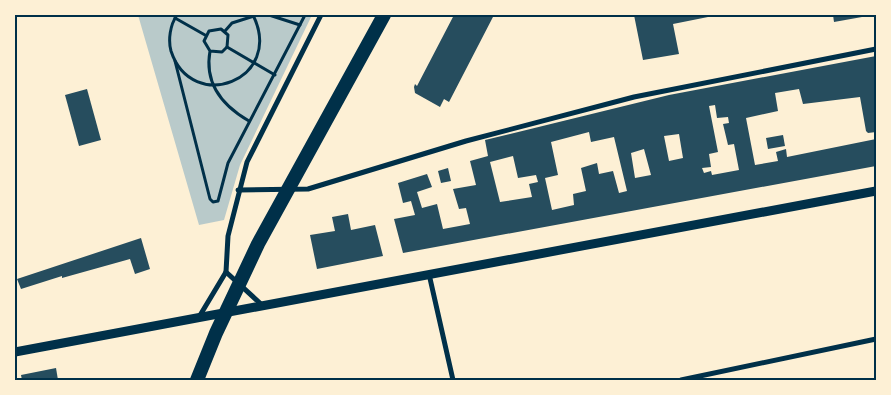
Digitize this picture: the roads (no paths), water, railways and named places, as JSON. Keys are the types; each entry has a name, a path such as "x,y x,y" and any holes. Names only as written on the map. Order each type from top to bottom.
{"highway":[{"path":"197,380 216,333 258,244 384,15"}],"street":[{"path":"199,317 226,272 228,236 238,190 247,162 320,15"},
{"path":"238,190 308,189 466,141 634,97 876,50"},
{"path":"15,352 876,191"},
{"path":"226,272 262,305"},
{"path":"429,274 453,380"},
{"path":"681,380 876,338"}]}
